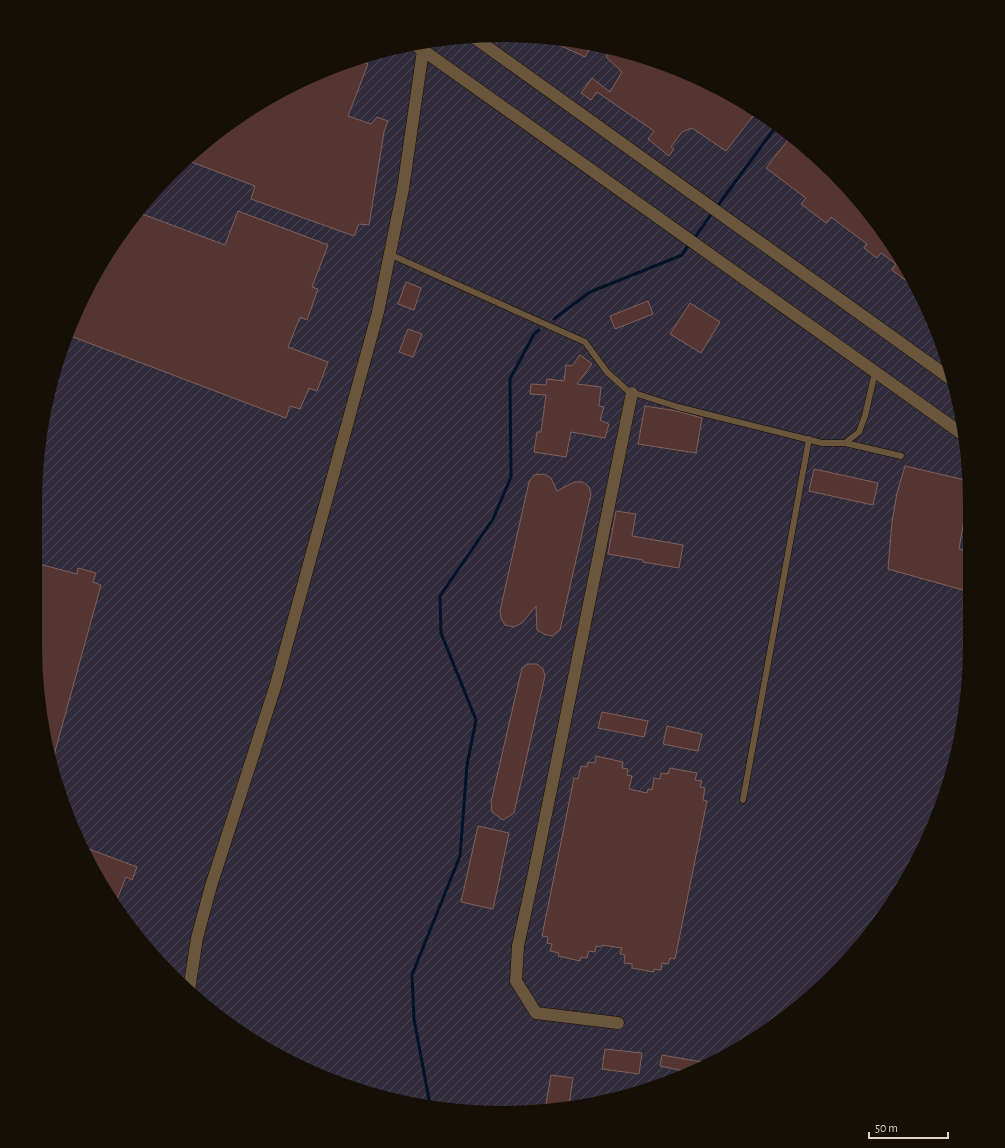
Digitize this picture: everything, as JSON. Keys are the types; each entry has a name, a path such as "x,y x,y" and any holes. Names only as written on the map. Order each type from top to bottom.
{"street":[{"path":"482,43 945,374"},
{"path":"425,49 957,430"},
{"path":"190,983 197,938 211,886 278,677 378,312 403,189 421,50"},
{"path":"618,1023 536,1013 516,981 518,946 536,865 632,393"}],"lane":[{"path":"389,254 585,342 606,372 632,393 678,407 822,443 845,443 901,456"},
{"path":"845,443 859,432 875,372"},
{"path":"742,800 809,439"}],"shaded area":[{"path":"502,42 533,43 563,46 622,58 651,66 706,89 733,104 783,137 806,156 849,199 868,222 901,272 916,299 939,354 954,413 962,472 963,646 959,706 954,735 939,794 928,822 916,849 901,876 868,926 849,949 806,992 783,1011 733,1044 706,1059 651,1082 592,1097 533,1105 502,1106 442,1102 413,1097 354,1082 299,1059 247,1028 222,1011 199,992 156,949 137,926 104,876 89,849 66,794 51,735 43,676 42,502 46,442 51,413 66,354 89,299 104,272 137,222 156,199 199,156 222,137 272,104 299,89 354,66 413,51 442,46"}],"building":[{"path":"561,46 589,50 585,57"},
{"path":"608,55 622,58 651,66 679,77 706,89 753,117 726,151 692,128 682,132 671,147 674,149 669,156 648,139 654,131 597,92 591,100 581,93 592,78 610,92 622,72 606,57"},
{"path":"365,63 368,64 348,116 371,124 377,117 388,121 384,132 369,225 359,224 354,236 251,199 255,186 192,162 222,137 272,104 299,89 326,77 354,66"},
{"path":"787,141 806,156 849,199 868,222 896,264 881,253 877,258 864,248 867,244 831,217 826,223 801,204 806,198 766,168"},
{"path":"238,211 328,245 312,287 318,289 307,320 300,317 288,347 328,362 317,391 309,388 300,409 290,406 286,418 73,337 89,299 104,272 143,214 225,245"},
{"path":"896,264 906,280 892,270"},
{"path":"406,282 421,288 414,310 398,304"},
{"path":"648,301 653,314 615,329 610,316"},
{"path":"690,303 720,322 701,353 670,334"},
{"path":"408,329 422,334 413,357 399,352"},
{"path":"580,355 592,364 577,384 601,387 599,406 604,407 600,420 609,424 605,438 571,432 566,457 534,452 537,432 541,432 546,395 530,394 531,384 546,385 547,379 564,381 566,365 572,366"},
{"path":"645,406 677,411 702,418 696,453 638,444"},
{"path":"905,466 962,479 963,526 959,549 963,550 963,590 888,569 892,522 897,493"},
{"path":"814,469 878,483 873,505 809,491"},
{"path":"544,474 551,478 557,491 574,482 583,482 589,487 591,494 560,630 552,636 537,630 536,606 522,623 514,627 505,625 501,618 500,611 529,482 534,475"},
{"path":"616,511 636,514 632,536 683,545 679,568 608,554"},
{"path":"42,565 77,574 78,568 96,573 93,582 101,585 55,752 46,706 43,676"},
{"path":"528,664 537,664 543,669 545,676 514,813 503,820 492,812 491,802 522,668"},
{"path":"602,712 648,721 644,737 598,728"},
{"path":"667,726 702,734 698,751 663,744"},
{"path":"596,756 623,762 622,768 628,769 627,775 632,776 629,789 647,793 648,789 652,790 654,778 660,779 661,773 668,774 670,768 697,773 695,780 702,781 700,787 705,788 703,800 707,801 675,959 670,958 668,964 662,963 661,970 654,969 654,972 632,968 632,964 624,963 625,955 620,954 622,948 602,945 601,947 596,946 595,952 589,951 587,958 581,957 580,961 558,956 559,953 550,951 552,944 547,943 548,937 542,936 574,778 578,779 581,766 587,767 588,762 595,763"},
{"path":"478,826 509,833 493,909 461,902"},
{"path":"89,849 137,867 132,880 126,877 118,898"},
{"path":"605,1049 642,1053 639,1074 602,1069"},
{"path":"662,1055 700,1062 681,1070 660,1066"},
{"path":"551,1075 573,1078 570,1101 546,1104"}],"waterway":[{"path":"716,208 773,130"},
{"path":"693,240 713,212"},
{"path":"554,319 590,292 682,255 689,244"},
{"path":"429,1100 414,1019 412,975 460,856 467,765 476,720 441,633 440,596 493,519 511,477 510,379 534,334 539,330"}]}
